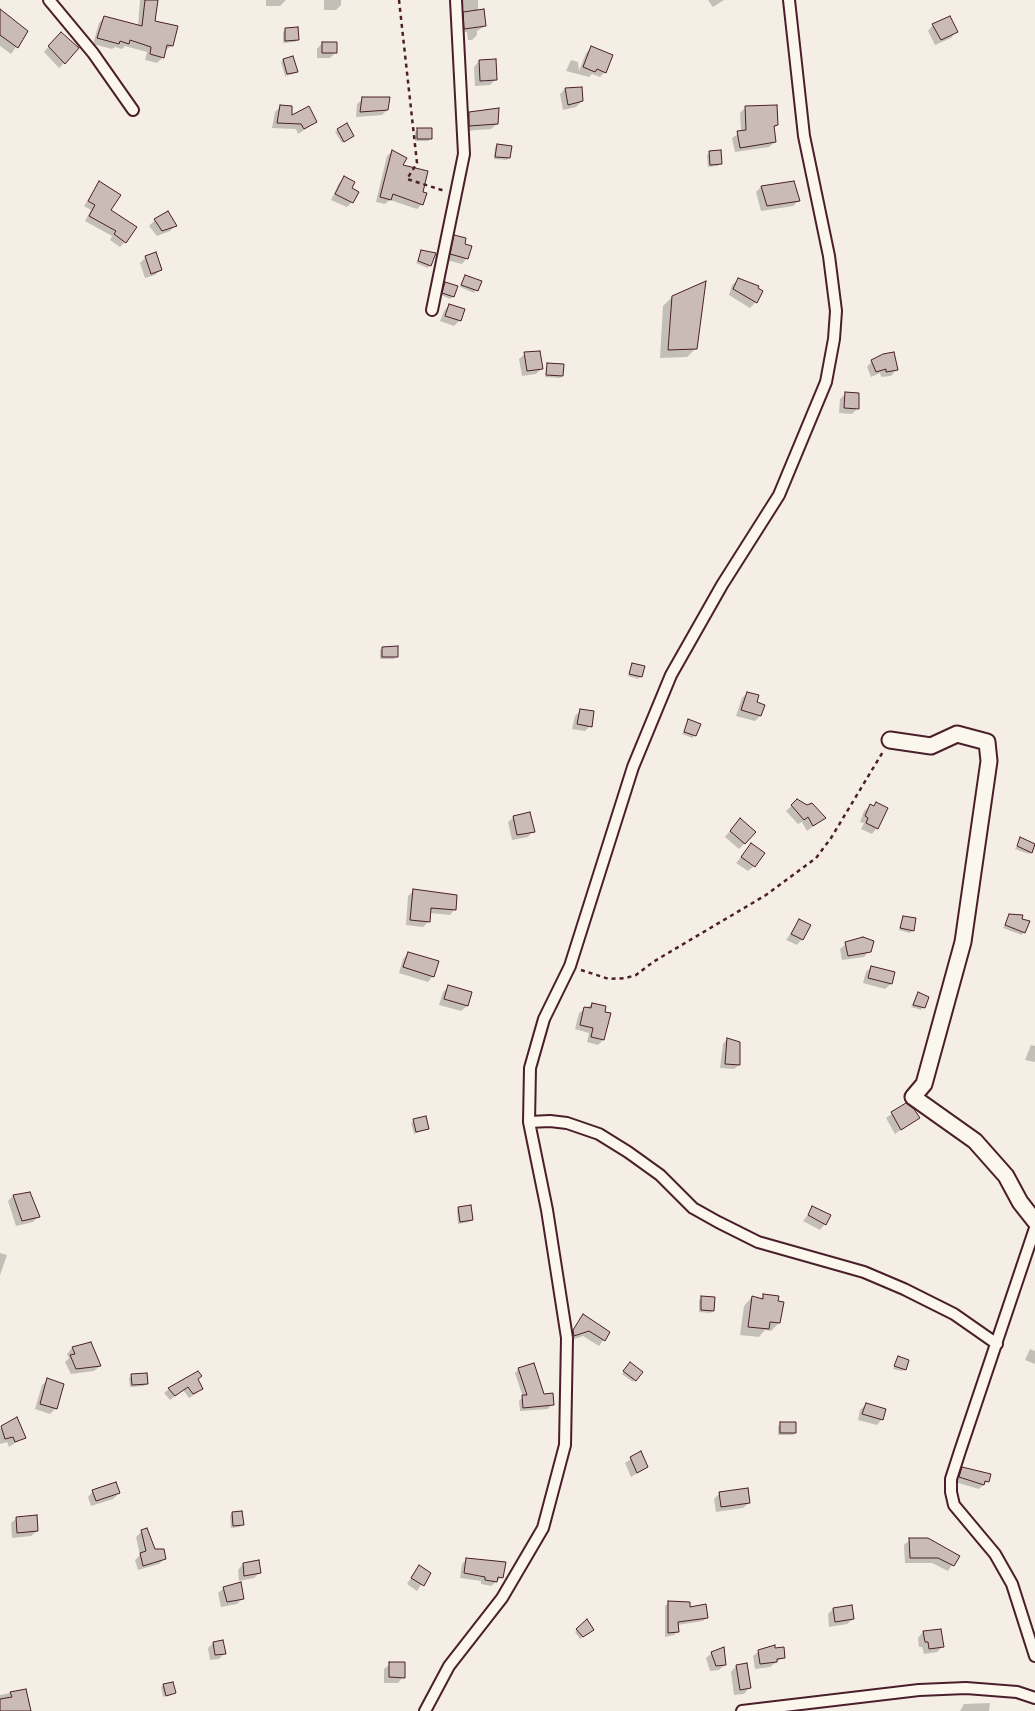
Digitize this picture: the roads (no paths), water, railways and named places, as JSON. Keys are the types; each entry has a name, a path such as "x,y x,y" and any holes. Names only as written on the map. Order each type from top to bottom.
{"street":[{"path":"49,0 93,53 133,110"},
{"path":"432,310 464,154 456,0"},
{"path":"425,1711 449,1666 502,1598 543,1528 565,1445 567,1338 547,1210 529,1122 530,1068 544,1019 570,966 633,767 671,675 722,585 778,496 826,382 834,339 836,311 829,256 804,136 789,0"},
{"path":"890,740 931,746 957,734 987,742 989,762 963,942 924,1084 913,1098 975,1141 1006,1176 1020,1202 1035,1221"},
{"path":"529,1122 550,1121 567,1123 599,1134 660,1175 694,1208 718,1222 758,1242 864,1272 904,1289 954,1314 997,1344"},
{"path":"1035,1228 951,1479 954,1505 995,1554 1012,1584 1035,1656"},
{"path":"742,1711 909,1691 966,1688 1017,1692 1035,1698"}]}
